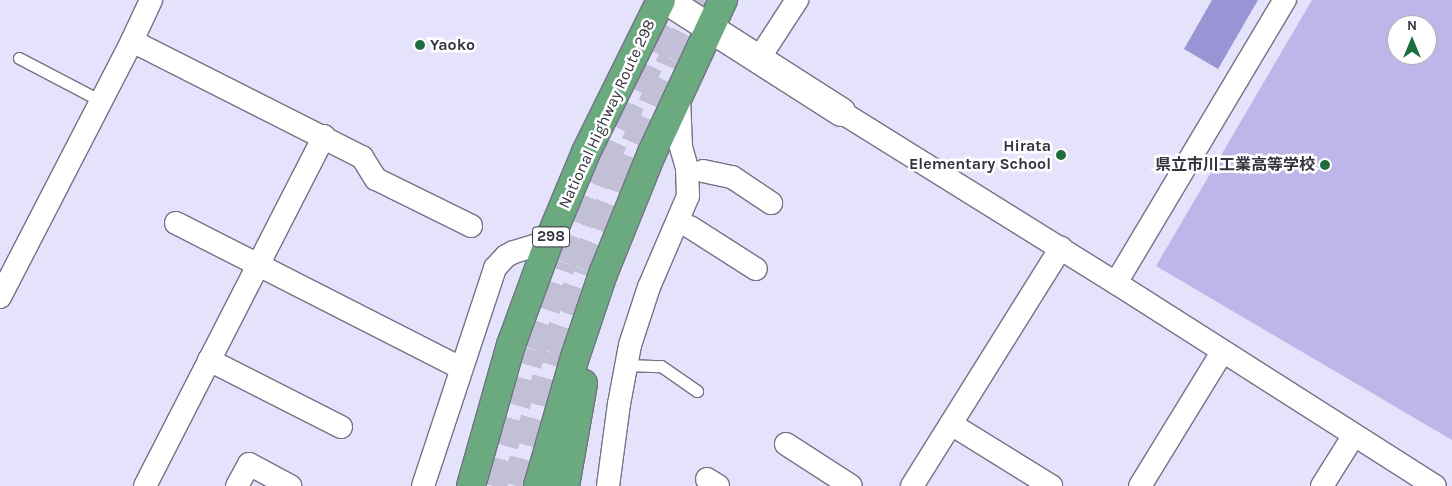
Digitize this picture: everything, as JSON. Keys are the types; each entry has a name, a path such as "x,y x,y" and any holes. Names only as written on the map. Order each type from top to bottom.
{"highway":[{"name":"National Highway Route 298","path":"471,486 508,353 549,241 597,127 662,0"},
{"path":"538,486 575,357 603,274 679,92 723,0"},
{"path":"565,486 603,274"}],"street":[{"path":"0,297 132,41 151,0"},
{"path":"666,0 758,60 1061,248 1435,486"},
{"path":"758,60 797,0"},
{"path":"1116,283 1285,0"},
{"path":"132,41 324,136 362,157 376,179 470,226"},
{"path":"608,486 625,365 642,306 688,196 687,168 680,140 679,92"},
{"path":"145,486 324,136"},
{"path":"703,171 732,177 771,203"},
{"path":"176,222 460,368"},
{"path":"690,227 756,269"},
{"path":"422,486 495,268 506,256 514,252 549,241"},
{"path":"912,486 1061,248"},
{"path":"1140,486 1222,352"},
{"path":"209,360 341,427"},
{"path":"951,424 1051,486"},
{"path":"1322,486 1354,435"},
{"path":"786,444 851,486"},
{"path":"237,486 249,464 290,486"}],"lane":[{"path":"19,58 101,101"},
{"path":"625,365 661,366 697,391"}],"shaded area":[{"path":"1212,0 1258,0 1218,69 1184,49"},
{"name":"県立市川工業高等学校","path":"1312,0 1452,0 1452,440 1156,266"}],"tunnel":[{"path":"493,486 532,349 563,262 602,167 655,51 682,0"},
{"path":"516,486 553,353 583,269 618,182 672,59 703,0"}],"place":[{"name":"Yaoko","path":"420,45"},
{"name":"Hirata Elementary School","path":"1061,155"},
{"name":"県立市川工業高等学校","path":"1325,165"}]}
